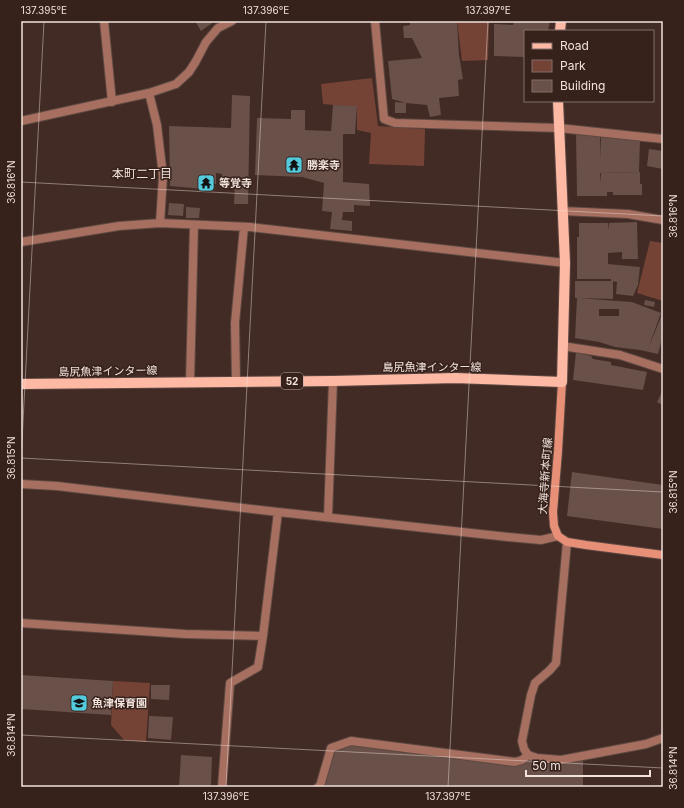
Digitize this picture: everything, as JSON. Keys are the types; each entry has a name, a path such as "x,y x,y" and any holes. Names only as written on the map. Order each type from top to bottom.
{"main road":[{"path":"558,102 565,263 562,382"},
{"name":"島尻魚津インター線","path":"21,384 333,381 456,378 562,382"},
{"name":"大海寺新本町線","path":"558,536 554,526 553,512 562,382"},
{"path":"558,536 567,542 663,555"}],"street":[{"path":"104,21 112,102"},
{"path":"21,121 112,102 149,93 176,84 189,72 206,42 218,28 232,21"},
{"path":"374,21 384,120 395,123 559,128 663,139"},
{"path":"149,93 157,125 162,176 160,223"},
{"path":"562,211 628,214 663,220"},
{"path":"21,242 119,226 160,223 244,227 565,263"},
{"path":"190,382 194,225"},
{"path":"236,382 235,322 244,227"},
{"path":"562,346 620,355 663,369"},
{"path":"328,517 333,381"},
{"path":"21,484 57,486 278,512 541,540 558,536"},
{"path":"222,787 230,683 258,667 278,512"},
{"path":"567,542 556,663 535,683 531,694 522,741 524,749 528,755 537,758 561,760 646,744 663,738"},
{"path":"21,623 185,634 263,636"},
{"path":"318,787 320,786 331,748 351,741 515,762 522,760 528,755"}],"green space":[{"path":"457,21 489,21 488,60 462,61"},
{"path":"372,78 378,126 425,129 424,166 369,164 371,133 357,130 357,107 323,104 321,84"},
{"path":"650,241 663,243 663,301 637,293"},
{"path":"113,681 150,683 146,742 124,740 111,725"}],"building":[{"path":"195,21 215,21 201,31"},
{"path":"410,21 457,21 459,55 463,79 458,80 459,96 439,98 441,115 430,117 427,105 406,103 392,99 388,61 422,58 412,38 404,38 403,26 410,25"},
{"path":"514,21 550,21 548,30 524,30 524,57 494,56 494,24 513,25"},
{"path":"232,95 250,96 248,204 234,204 235,184 222,184 222,174 216,173 216,184 204,183 204,189 170,186 169,126 231,128"},
{"path":"395,102 406,103 406,113 395,113"},
{"path":"333,105 357,106 355,134 343,134 343,182 369,184 370,206 354,205 354,212 343,212 342,220 352,221 352,231 330,229 332,212 322,211 324,183 302,177 255,175 257,118 291,119 291,110 305,110 305,130 331,131"},
{"path":"576,134 600,136 600,159 601,136 640,140 639,172 599,173 601,183 601,173 640,172 642,195 613,195 613,192 607,192 607,196 577,196"},
{"path":"649,149 663,151 663,169 647,166"},
{"path":"169,203 184,204 183,216 168,215"},
{"path":"186,207 200,208 199,218 186,218"},
{"path":"637,222 638,259 622,259 622,252 608,253 608,264 640,267 638,285 633,296 616,294 617,282 611,281 611,279 577,279 577,237 579,237 579,223 608,223 609,230 609,223"},
{"path":"575,281 613,281 613,299 575,298"},
{"path":"577,298 632,302 661,313 648,349 663,312 663,335 658,354 615,347 599,342 575,338","holes":["599,309 619,309 619,316 599,316"]},
{"path":"645,300 655,302 654,307 644,305"},
{"path":"576,352 591,356 593,359 611,362 611,365 647,372 643,390 573,380"},
{"path":"663,390 663,405 657,402"},
{"path":"572,472 663,485 663,529 567,516"},
{"path":"21,675 113,681 111,715 21,709"},
{"path":"151,685 170,685 169,700 151,699"},
{"path":"149,716 173,717 171,740 148,738"},
{"path":"351,741 515,762 528,755 583,756 583,787 320,787 331,748"},
{"path":"181,755 212,757 211,787 179,787"}],"place":[{"name":"勝楽寺","path":"294,165"},
{"name":"等覚寺","path":"206,183"},
{"name":"魚津保育園","path":"79,703"}],"district":[{"name":"本町二丁目","path":"142,174"}]}
